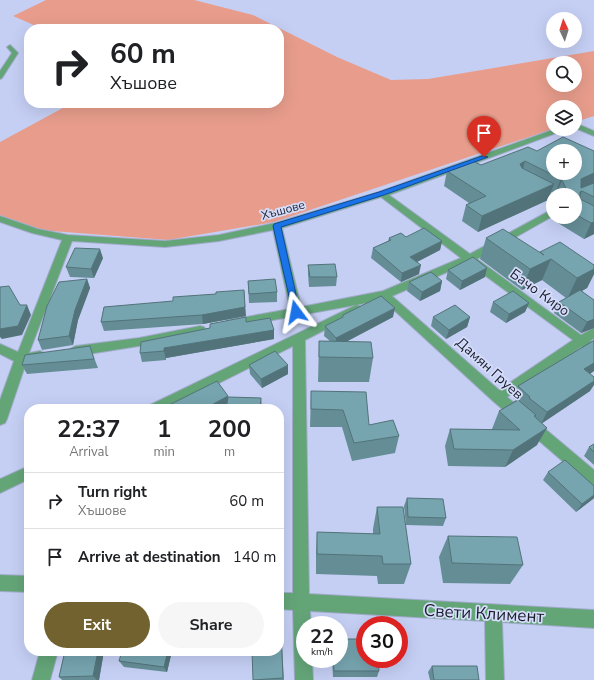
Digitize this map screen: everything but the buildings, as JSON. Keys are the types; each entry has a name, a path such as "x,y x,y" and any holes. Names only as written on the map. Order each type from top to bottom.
{"street":[{"path":"0,76 16,53 10,47"},
{"path":"582,128 594,134"},
{"name":"Хъшове","path":"0,219 36,231 68,238 165,244 219,238 276,226 382,194 546,135"},
{"path":"527,185 546,194"},
{"name":"Бачо Киро","path":"382,194 468,259 594,350"},
{"path":"165,404 384,295 481,253 546,216"},
{"path":"276,226 296,312"},
{"path":"0,419 21,359 68,238"},
{"path":"72,352 139,342 384,295"},
{"name":"Дамян Груев","path":"384,295 498,397 594,479"},
{"path":"498,397 594,332"},
{"path":"299,337 301,603 304,680"},
{"path":"0,349 21,359 52,354"},
{"path":"0,486 24,474"},
{"path":"0,583 24,584"},
{"name":"Свети Климент","path":"284,601 594,619"},
{"path":"493,613 495,680"},
{"path":"41,680 48,656"}],"shaded area":[{"path":"46,0 194,0 253,15 271,24 31,24 13,16"},
{"path":"284,30 337,57 391,80 428,79 546,59 546,92 582,92 582,56 564,56 594,51 594,116 582,120 582,100 546,100 546,131 274,222 168,240 39,230 0,216 0,142 63,108 284,108"}],"route":[{"path":"296,312 276,226 382,194 484,157"}]}
